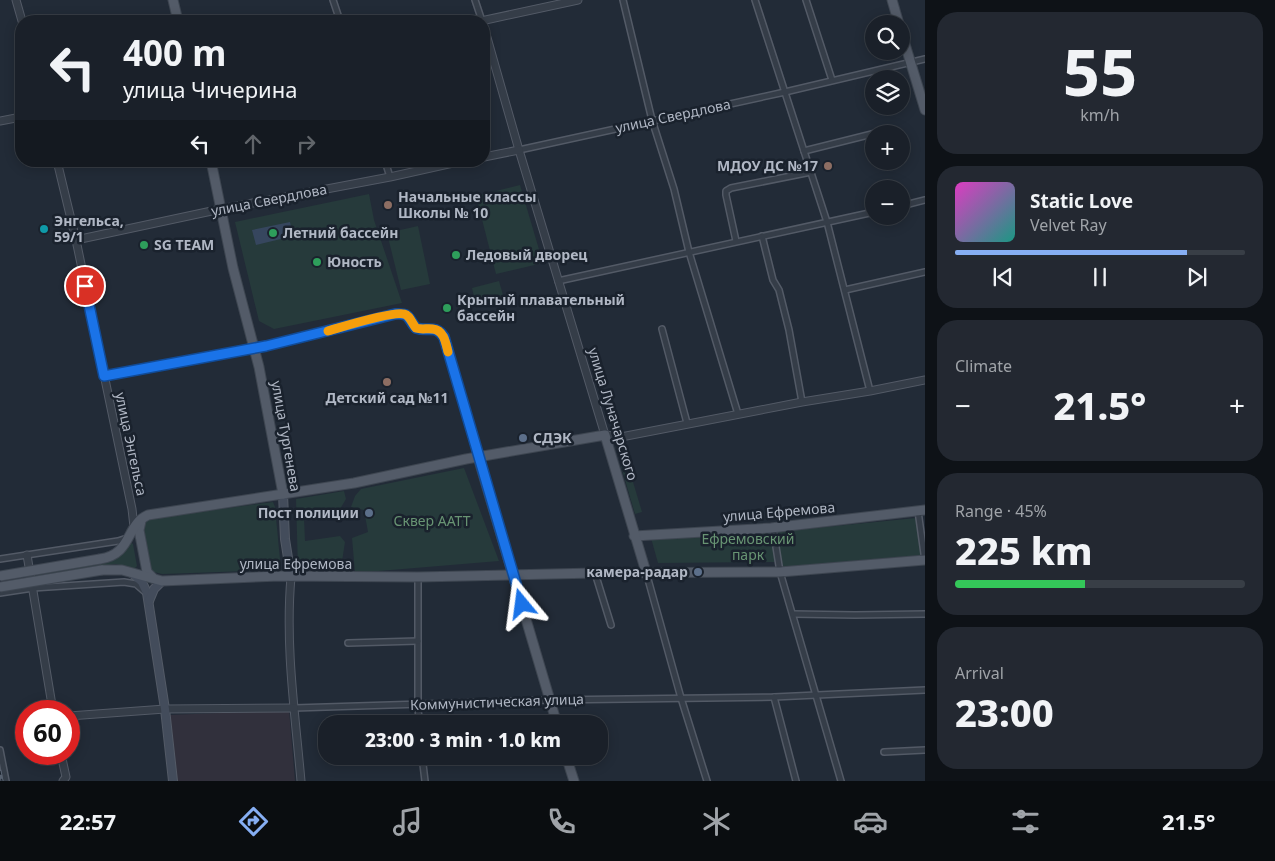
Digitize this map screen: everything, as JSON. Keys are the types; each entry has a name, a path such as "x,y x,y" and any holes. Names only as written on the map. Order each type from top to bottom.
{"main road":[{"path":"173,0 177,15"},
{"path":"892,0 896,15"},
{"path":"910,59 925,110"},
{"name":"улица Тургенева","path":"212,167 233,268 254,348 268,414 283,494 285,537 291,577"},
{"path":"0,576 112,556 120,551 145,517 354,482 478,457 605,435"},
{"name":"улица Луначарского","path":"605,435 646,572"},
{"path":"478,457 554,715"},
{"name":"улица Ефремова","path":"634,536 774,528 921,511"},
{"path":"145,517 139,530 147,572 152,578 162,581 154,589 149,603"},
{"name":"улица Ефремова","path":"0,587 117,569 162,581 280,576 418,577 646,572 780,572 925,560"},
{"path":"132,572 144,585 149,603 165,709 173,781"},
{"path":"569,765 574,781"}],"street":[{"path":"16,0 20,15"},
{"path":"333,0 338,15"},
{"path":"475,0 480,15"},
{"path":"490,19 578,0"},
{"path":"623,0 652,120 674,189 689,252 738,414"},
{"path":"755,0 827,222 870,391"},
{"path":"806,0 832,80"},
{"name":"улица Луначарского","path":"490,49 518,150 605,435"},
{"name":"улица Свердлова","path":"490,156 785,92 925,59"},
{"path":"0,121 15,118"},
{"path":"804,151 865,136"},
{"name":"улица Энгельса","path":"58,167 76,240 132,509 133,531"},
{"path":"387,167 390,177"},
{"name":"улица Свердлова","path":"76,240 435,167"},
{"path":"736,241 726,191 731,188 811,172"},
{"path":"910,204 925,200"},
{"path":"558,281 865,214"},
{"path":"762,236 773,280 779,290 785,314 802,402"},
{"path":"845,290 925,272"},
{"path":"104,376 266,346 377,318 403,314 408,316 416,328 421,330 434,329 440,331 444,337 478,457"},
{"path":"662,329 687,423"},
{"path":"605,435 621,437 687,423 925,380"},
{"path":"132,509 145,517"},
{"path":"103,543 120,539 126,535 131,524 132,509"},
{"path":"921,511 925,560"},
{"path":"774,528 780,572 842,781"},
{"path":"0,558 122,541 133,531"},
{"path":"27,555 51,700"},
{"name":"улица Луначарского","path":"646,572 681,698 707,781"},
{"path":"595,573 611,625"},
{"name":"улица Тургенева","path":"291,577 289,600 291,686 300,781"},
{"path":"418,577 419,715"},
{"path":"0,593 33,588 131,582 142,588 149,603"},
{"path":"793,614 925,614"},
{"path":"348,643 418,641"},
{"name":"Коммунистическая улица","path":"80,715 165,709 294,708 550,700 774,697 925,690"},
{"path":"774,697 796,781"},
{"path":"0,750 6,781"},
{"path":"884,752 925,750"},
{"path":"63,765 66,777 63,781"},
{"path":"423,765 425,781"}],"shaded area":[{"path":"289,710 295,781 177,781 169,715"}],"green space":[{"path":"520,185 543,263 496,274 476,196"},
{"name":"Юность","path":"369,194 374,220 402,303 274,329 259,321 235,222"},
{"path":"418,226 430,284 401,290 387,233"},
{"path":"499,281 503,295 475,301 472,288"},
{"path":"627,462 642,512 635,514 621,466"},
{"name":"Сквер ААТТ","path":"464,468 499,561 355,573 352,538 368,532 364,510 351,507 355,496 361,489"},
{"path":"344,491 346,499 340,509 304,518 305,541 340,536 345,542 341,568 298,569 296,499"},
{"path":"273,502 281,570 162,574 150,571 142,525 148,519"},
{"name":"Ефремовский парк","path":"916,518 921,555 783,567 776,532"},
{"name":"Ефремовский парк","path":"769,531 776,562 658,563 651,538"},
{"path":"131,543 133,544 137,566 134,569 116,564 38,575 37,572 113,560 122,554"}],"water":[{"name":"Летний бассейн","path":"290,222 293,236 256,245 252,230"}],"railway":[{"path":"0,771 2,781"}],"slow traffic":[{"path":"328,331 377,318 403,314 408,316 416,328 440,331 444,337 448,352"}],"place":[{"name":"МДОУ ДС №17","path":"828,166"},
{"name":"Начальные классы Школы № 10","path":"388,205"},
{"name":"Энгельса, 59/1","path":"44,229"},
{"name":"Летний бассейн","path":"273,233"},
{"name":"SG TEAM","path":"144,245"},
{"name":"Ледовый дворец","path":"456,255"},
{"name":"Юность","path":"317,262"},
{"name":"Крытый плавательный бассейн","path":"447,308"},
{"name":"Детский сад №11","path":"387,382"},
{"name":"СДЭК","path":"523,438"},
{"name":"Пост полиции","path":"369,513"},
{"name":"камера-радар","path":"698,572"}],"route":[{"path":"85,286 104,376 266,346 395,314 408,316 413,325 421,330 434,329 440,331 444,337 522,604"}]}
